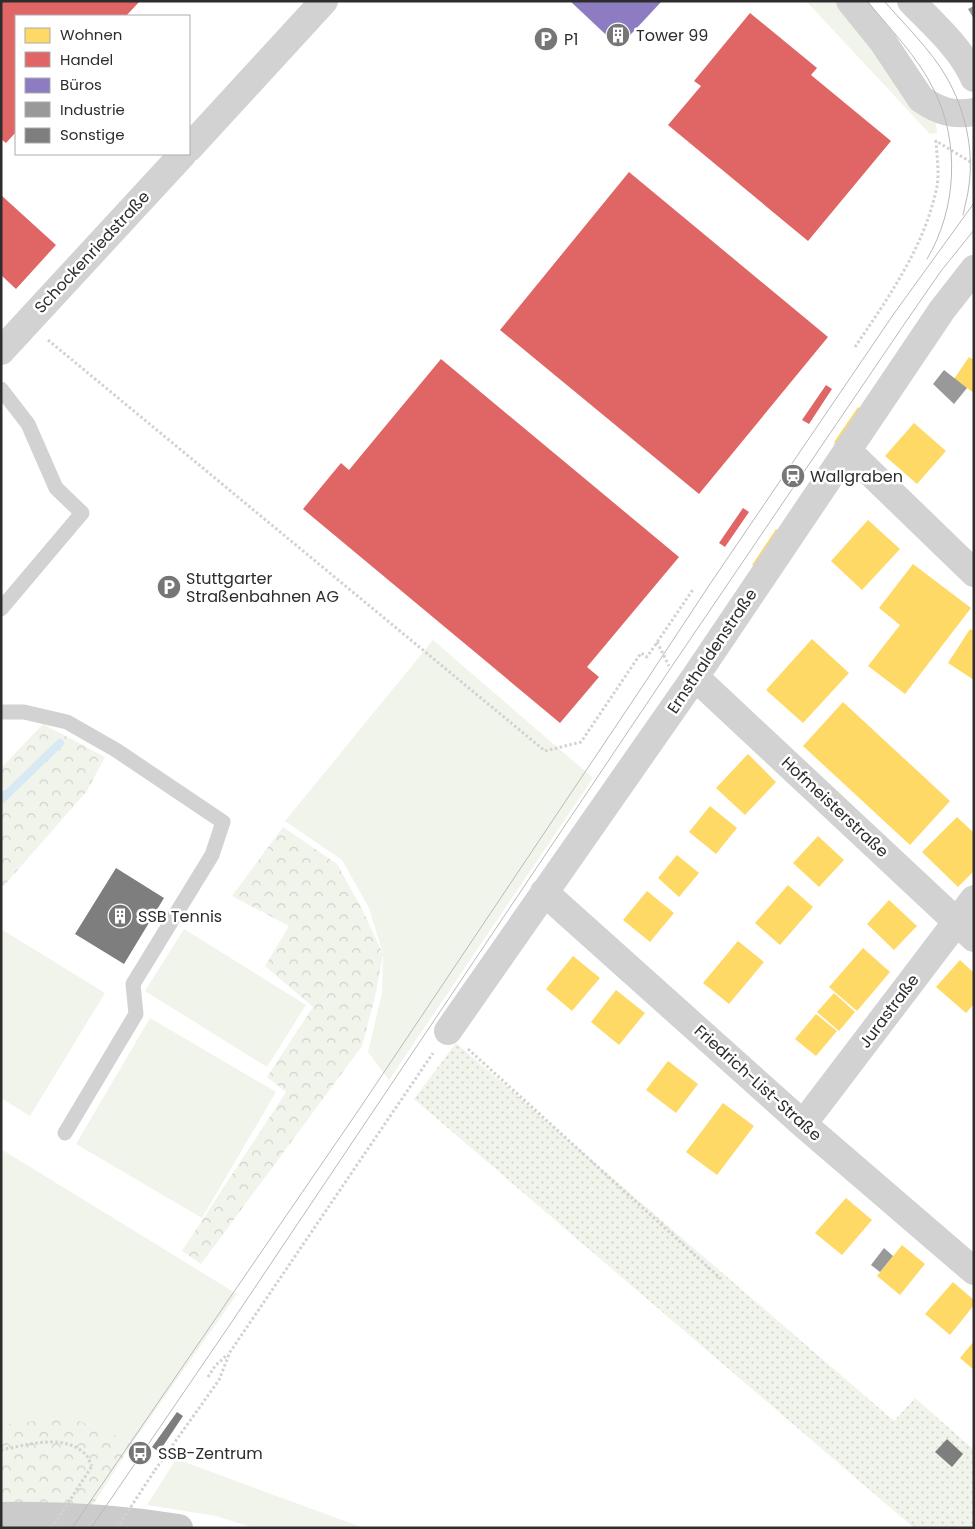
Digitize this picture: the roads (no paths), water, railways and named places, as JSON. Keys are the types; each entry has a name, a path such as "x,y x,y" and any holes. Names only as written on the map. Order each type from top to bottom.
{"main road":[{"path":"1,1516 45,1515 133,1521 179,1528"}],"street":[{"path":"190,147 324,1"},
{"path":"850,1 883,42 921,99 943,111 962,114 974,112"},
{"path":"911,1 953,45 974,78"},
{"name":"Schockenriedstraße","path":"1,351 182,155"},
{"name":"Ernsthaldenstraße","path":"448,1031 695,677 942,310 974,269"},
{"path":"847,450 974,572"},
{"name":"Hofmeisterstraße","path":"695,677 965,930"},
{"name":"Friedrich-List-Straße","path":"544,892 803,1124 974,1271"},
{"name":"Jurastraße","path":"803,1124 965,930 974,898"}],"lane":[{"path":"1,389 28,424 56,488 82,513 1,609"},
{"path":"1,712 24,712 67,722 116,750 223,822 212,856 133,984 136,1014 64,1133"}],"waterway":[{"path":"1,800 60,743"}],"tram line":[{"path":"867,1 920,66 934,90 948,131 952,175 949,197 937,240 927,259"},
{"path":"884,1 941,68 959,103 967,130 970,158 969,189 963,215"},
{"path":"72,1528 360,1108 710,584 893,315 974,203"},
{"path":"91,1528 905,323 941,271 974,230"}],"place":[{"name":"Tower 99","path":"618,35"},
{"name":"P1","path":"546,39"},
{"name":"Wallgraben","path":"793,476"},
{"name":"Stuttgarter Straßenbahnen AG","path":"169,587"},
{"name":"SSB Tennis","path":"120,916"},
{"name":"SSB-Zentrum","path":"140,1453"}]}
